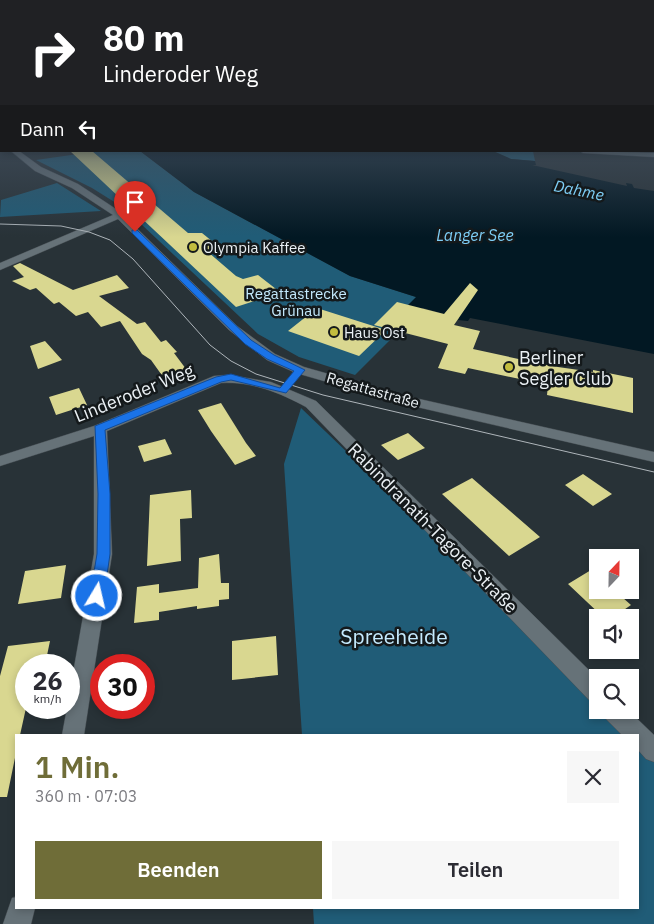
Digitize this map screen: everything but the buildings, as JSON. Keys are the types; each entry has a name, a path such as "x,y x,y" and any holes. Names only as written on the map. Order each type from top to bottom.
{"street":[{"name":"Regattastraße","path":"15,152 38,169 90,195 118,216 248,342 271,357 300,370 404,400 654,457"},
{"path":"601,152 654,155"},
{"path":"0,266 118,216"},
{"path":"282,391 300,370"},
{"name":"Linderoder Weg","path":"0,461 99,429 219,379 231,377 282,391"},
{"name":"Rabindranath-Tagore-Straße","path":"282,391 311,404 589,685"},
{"path":"73,734 103,554 104,494 99,429"},
{"path":"622,719 637,734"},
{"path":"639,736 654,751"},
{"path":"17,924 22,909"}],"green space":[{"name":"Regattastrecke Grünau","path":"92,152 141,152 194,192 350,276 416,297 420,310 355,375 299,357 258,334 124,208 92,188 36,160"},
{"path":"495,152 533,152 535,161 511,159"},
{"path":"57,183 101,211 0,217 1,200"},
{"name":"Spreeheide","path":"301,408 589,684 589,719 625,719 654,747 654,924 314,924 313,909 639,909 639,734 302,734 284,464"}],"water":[{"name":"Langer See","path":"141,152 495,152 511,159 535,161 536,165 532,165 627,186 626,183 632,184 634,188 654,191 654,354 470,318 468,321 458,320 459,318 423,308 420,310 407,306 416,297 350,276 194,192"}],"tram line":[{"path":"0,224 61,226 89,232 110,240 133,259 210,345 231,361 256,374 323,395 654,472"}],"place":[{"name":"Olympia Kaffee","path":"193,247"},
{"name":"Haus Ost","path":"334,332"},
{"name":"Berliner Segler Club","path":"509,367"}],"route":[{"path":"97,596 103,554 104,494 99,429 219,379 231,377 282,391 300,370 271,357 248,342 135,232"}],"water label":[{"name":"Dahme","path":"579,190"}]}
